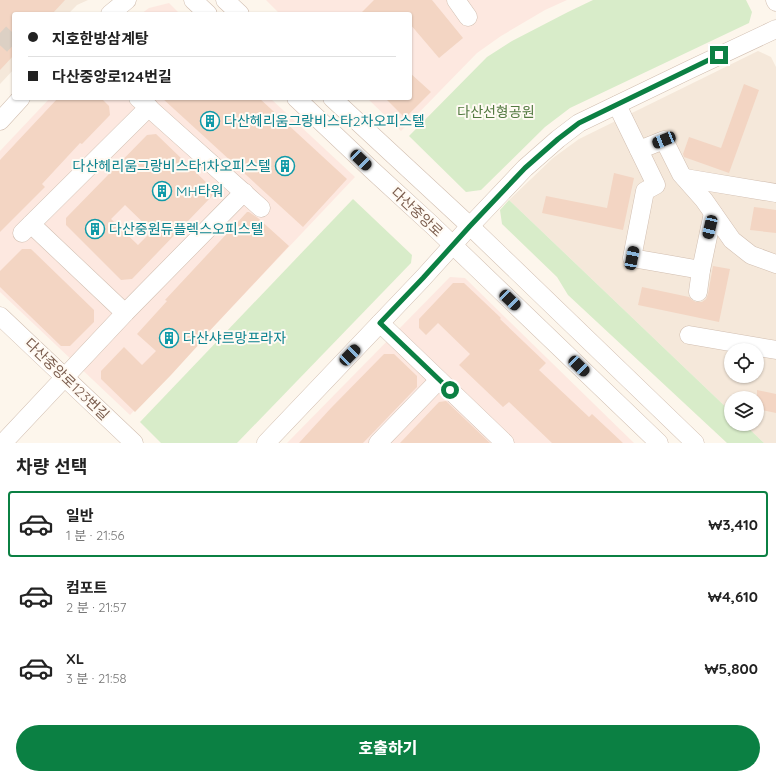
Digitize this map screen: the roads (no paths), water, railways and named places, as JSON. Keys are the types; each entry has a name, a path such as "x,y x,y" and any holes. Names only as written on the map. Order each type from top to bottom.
{"street":[{"path":"112,12 127,0"},
{"path":"193,0 206,12"},
{"path":"225,0 238,12"},
{"path":"456,0 468,17"},
{"path":"269,442 525,168 558,139 579,123 776,29"},
{"path":"0,120 19,100"},
{"name":"다산중앙로","path":"298,100 453,245 659,443"},
{"name":"다산중앙로","path":"334,100 470,226 685,440"},
{"path":"125,314 26,228 144,103 261,208"},
{"path":"616,105 656,185 645,191 632,258 701,270"},
{"path":"639,150 664,140 681,174 704,200 732,240 751,255 776,264"},
{"path":"685,178 776,193"},
{"path":"2,442 244,192"},
{"path":"698,292 713,213"},
{"name":"다산중앙로123번길","path":"0,316 134,443"},
{"path":"380,323 505,443"},
{"path":"689,335 776,350"},
{"path":"378,443 439,380"}],"tunnel":[{"path":"0,33 12,44"}],"place":[{"name":"다산헤리움그랑비스타2차오피스텔","path":"210,121"},
{"name":"다산헤리움그랑비스타1차오피스텔","path":"285,166"},
{"name":"MH타워","path":"162,191"},
{"name":"다산중원듀플렉스오피스텔","path":"95,229"},
{"name":"다산샤르망프라자","path":"169,338"}],"park label":[{"name":"다산선형공원","path":"496,112"}]}
